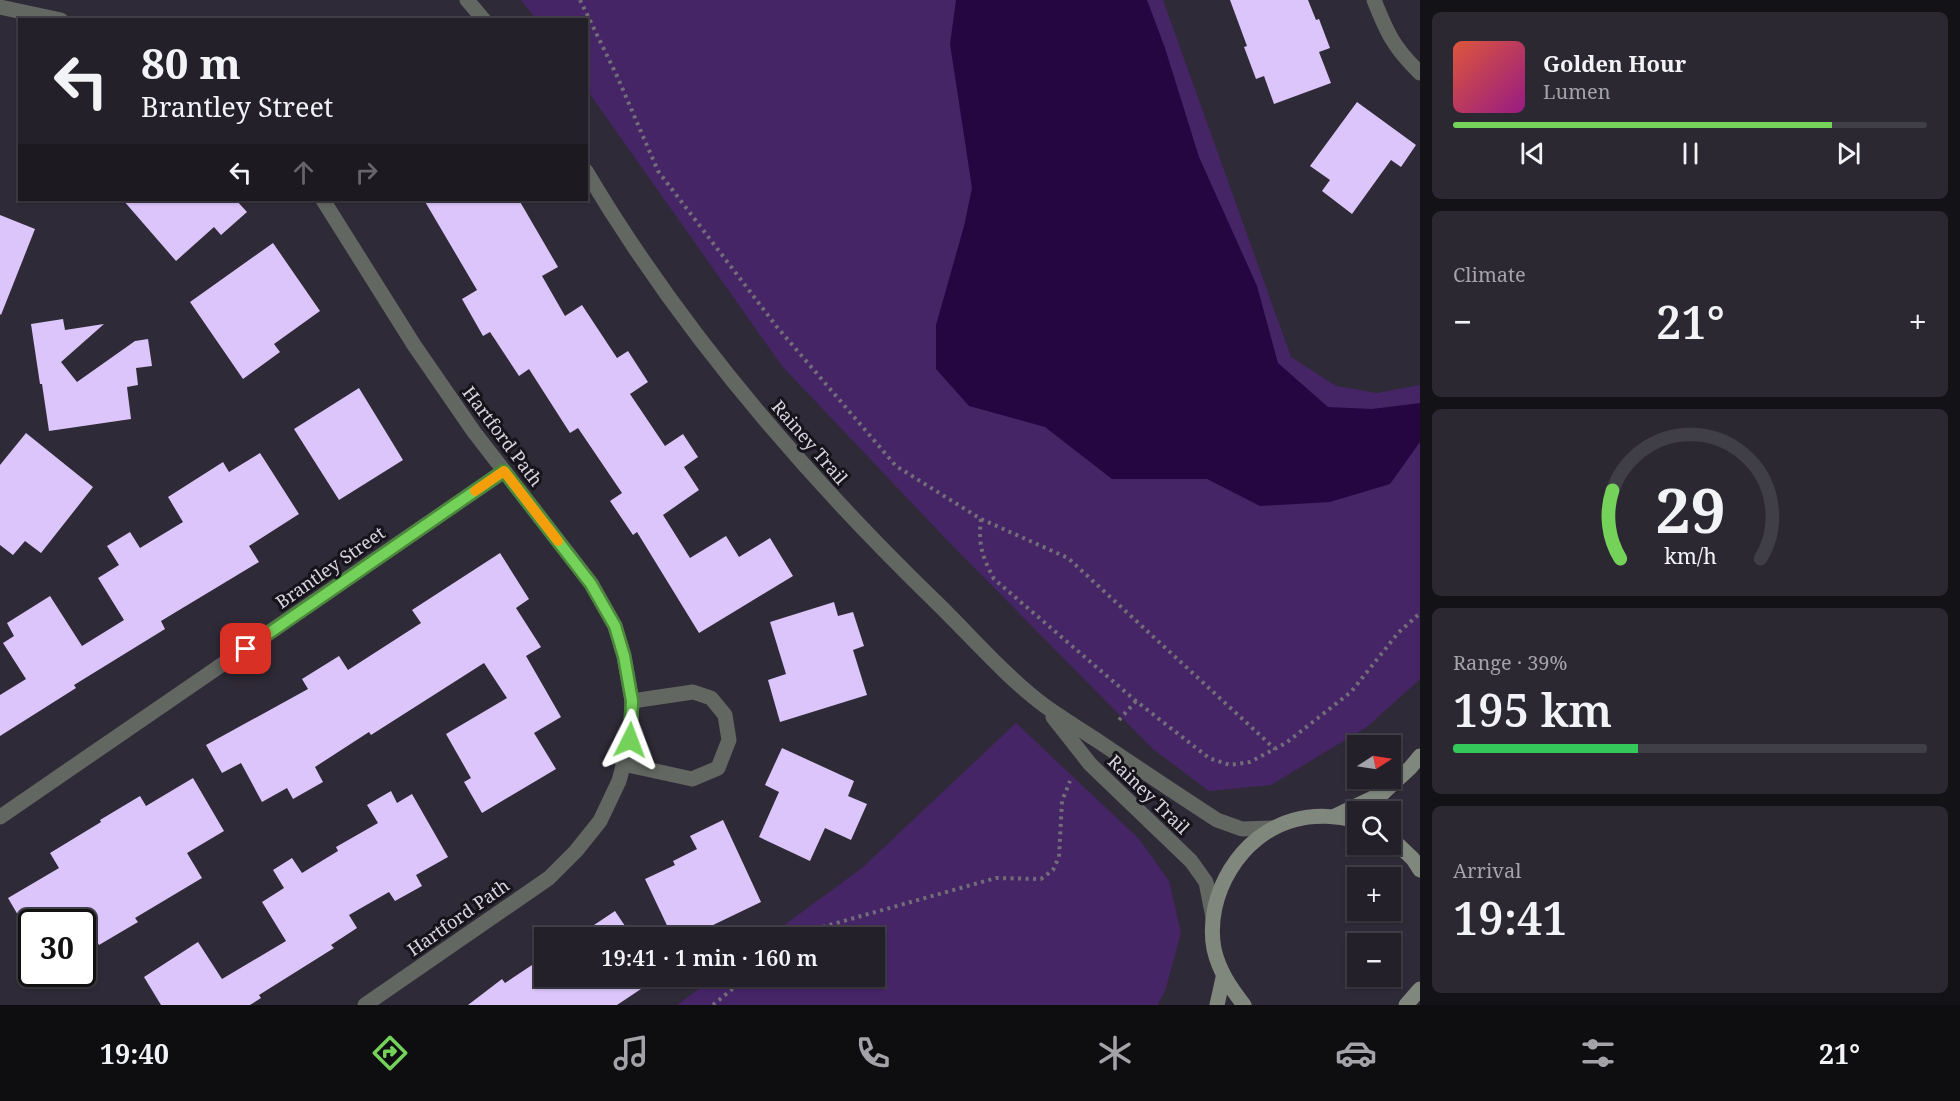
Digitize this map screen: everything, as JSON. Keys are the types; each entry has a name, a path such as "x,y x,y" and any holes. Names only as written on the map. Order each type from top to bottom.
{"main road":[{"path":"1335,816 1383,792 1420,756"},
{"path":"1244,1005 1223,978 1214,948 1213,917 1223,881 1244,850 1273,828 1303,818 1335,816 1347,819"},
{"path":"1401,848 1420,870"},
{"path":"1217,1005 1223,978"},
{"path":"1406,1005 1420,989"}],"street":[{"path":"467,0 482,18"},
{"path":"1374,0 1402,56 1420,73"},
{"path":"0,7 52,18"},
{"name":"Rainey Trail","path":"588,174 690,327 792,451 877,546 1012,677 1044,705 1217,820 1242,829 1273,828"},
{"name":"Hartford Path","path":"324,201 414,345 474,432 591,584 615,626 624,656 632,701 630,740 619,781 600,821 576,851 549,878 365,1005"},
{"name":"Brantley Street","path":"0,817 504,471"},
{"path":"623,764 692,779 718,768 729,740 724,715 711,698 693,692 632,701"},
{"name":"Rainey Trail","path":"1044,705 1090,764 1191,861 1206,882 1213,917"}],"path":[{"path":"580,0 617,76 658,171 777,327 896,466 981,519 1068,558 1275,749"},
{"path":"981,519 979,538 983,557 994,579 1136,701 1209,758 1230,765 1250,762 1286,743 1351,692 1398,633 1420,613"},
{"path":"1119,720 1136,701"},
{"path":"822,927 996,878 1041,879 1053,870 1059,857 1062,801 1070,781"},
{"path":"712,1005 734,987"}],"shaded area":[{"path":"521,0 1163,0 1291,357 1336,386 1377,393 1420,385 1420,679 1368,726 1353,735 1347,735 1347,739 1271,785 1209,791 1153,749 946,539 782,366 588,91 588,18 535,18"},
{"path":"956,0 1147,0 1165,48 1199,157 1257,286 1278,363 1328,407 1372,409 1420,403 1420,442 1390,484 1330,502 1260,506 1207,479 1112,479 1045,427 969,406 936,369 936,325 964,226 972,188 950,44"},
{"path":"1016,723 1139,839 1169,881 1181,933 1165,991 1157,1005 677,1005 701,987 885,987 885,927 782,927 862,868"}],"building":[{"path":"1230,0 1308,0 1316,20 1319,19 1330,48 1319,52 1331,83 1274,104 1264,76 1256,79"},
{"path":"1357,102 1416,145 1401,167 1391,160 1352,214 1322,191 1330,180 1310,166"},
{"path":"124,201 237,201 247,212 221,235 214,227 176,261"},
{"path":"425,201 520,201 558,267 542,276 565,316 582,305 617,358 628,351 648,382 630,394 665,446 683,434 698,457 684,467 699,490 663,515 690,558 726,536 739,557 770,538 793,576 699,633 637,532 633,535 610,501 622,493 578,428 570,433 529,369 519,376 490,332 483,336 462,299 477,290"},
{"path":"0,215 35,229 1,315 0,314"},
{"path":"273,243 320,311 274,344 280,352 243,379 190,302"},
{"path":"63,319 65,330 104,324 61,362 77,382 135,341 148,339 152,366 136,368 138,385 127,387 131,419 49,431 31,324"},
{"path":"359,388 403,460 339,500 294,429"},
{"path":"26,433 93,487 41,553 25,541 13,555 0,545 0,465"},
{"path":"260,453 299,514 249,546 259,562 161,621 165,629 74,685 76,688 0,736 0,695 26,679 3,643 14,636 7,623 50,596 82,646 124,620 98,578 119,565 107,546 130,532 140,548 183,522 168,497 223,462 229,472"},
{"path":"500,553 529,599 516,608 541,647 526,656 561,717 534,733 556,769 482,813 464,782 471,778 446,734 507,698 484,663 371,735 369,732 315,767 323,782 293,799 287,788 262,802 241,763 222,773 206,745 308,689 302,679 339,656 348,670 421,623 412,610"},
{"path":"834,602 838,616 853,612 864,646 853,650 867,695 780,722 768,680 786,674 770,622"},
{"path":"782,748 854,781 848,796 867,804 851,840 825,828 810,861 759,837 779,792 765,785"},
{"path":"193,778 224,831 187,853 202,878 135,918 138,922 99,945 96,940 96,909 18,909 18,915 8,898 59,868 50,853 140,796 146,806"},
{"path":"391,791 397,803 412,794 448,857 416,875 422,886 395,901 389,892 349,915 357,928 331,945 334,948 259,995 261,998 250,1005 161,1005 144,977 198,942 222,979 286,941 262,902 284,888 273,870 292,858 302,873 338,851 336,847 378,823 367,805"},
{"path":"723,820 761,902 709,927 668,927 645,879 675,865 673,861 697,849 690,836"},
{"path":"615,911 626,927 591,927"},
{"path":"534,964 534,987 644,987 617,1005 468,1005 502,979 505,983"}],"slow traffic":[{"path":"475,491 504,471 558,541"}],"route":[{"path":"246,649 504,471 591,584 615,626 624,656 632,701 630,740"}]}
